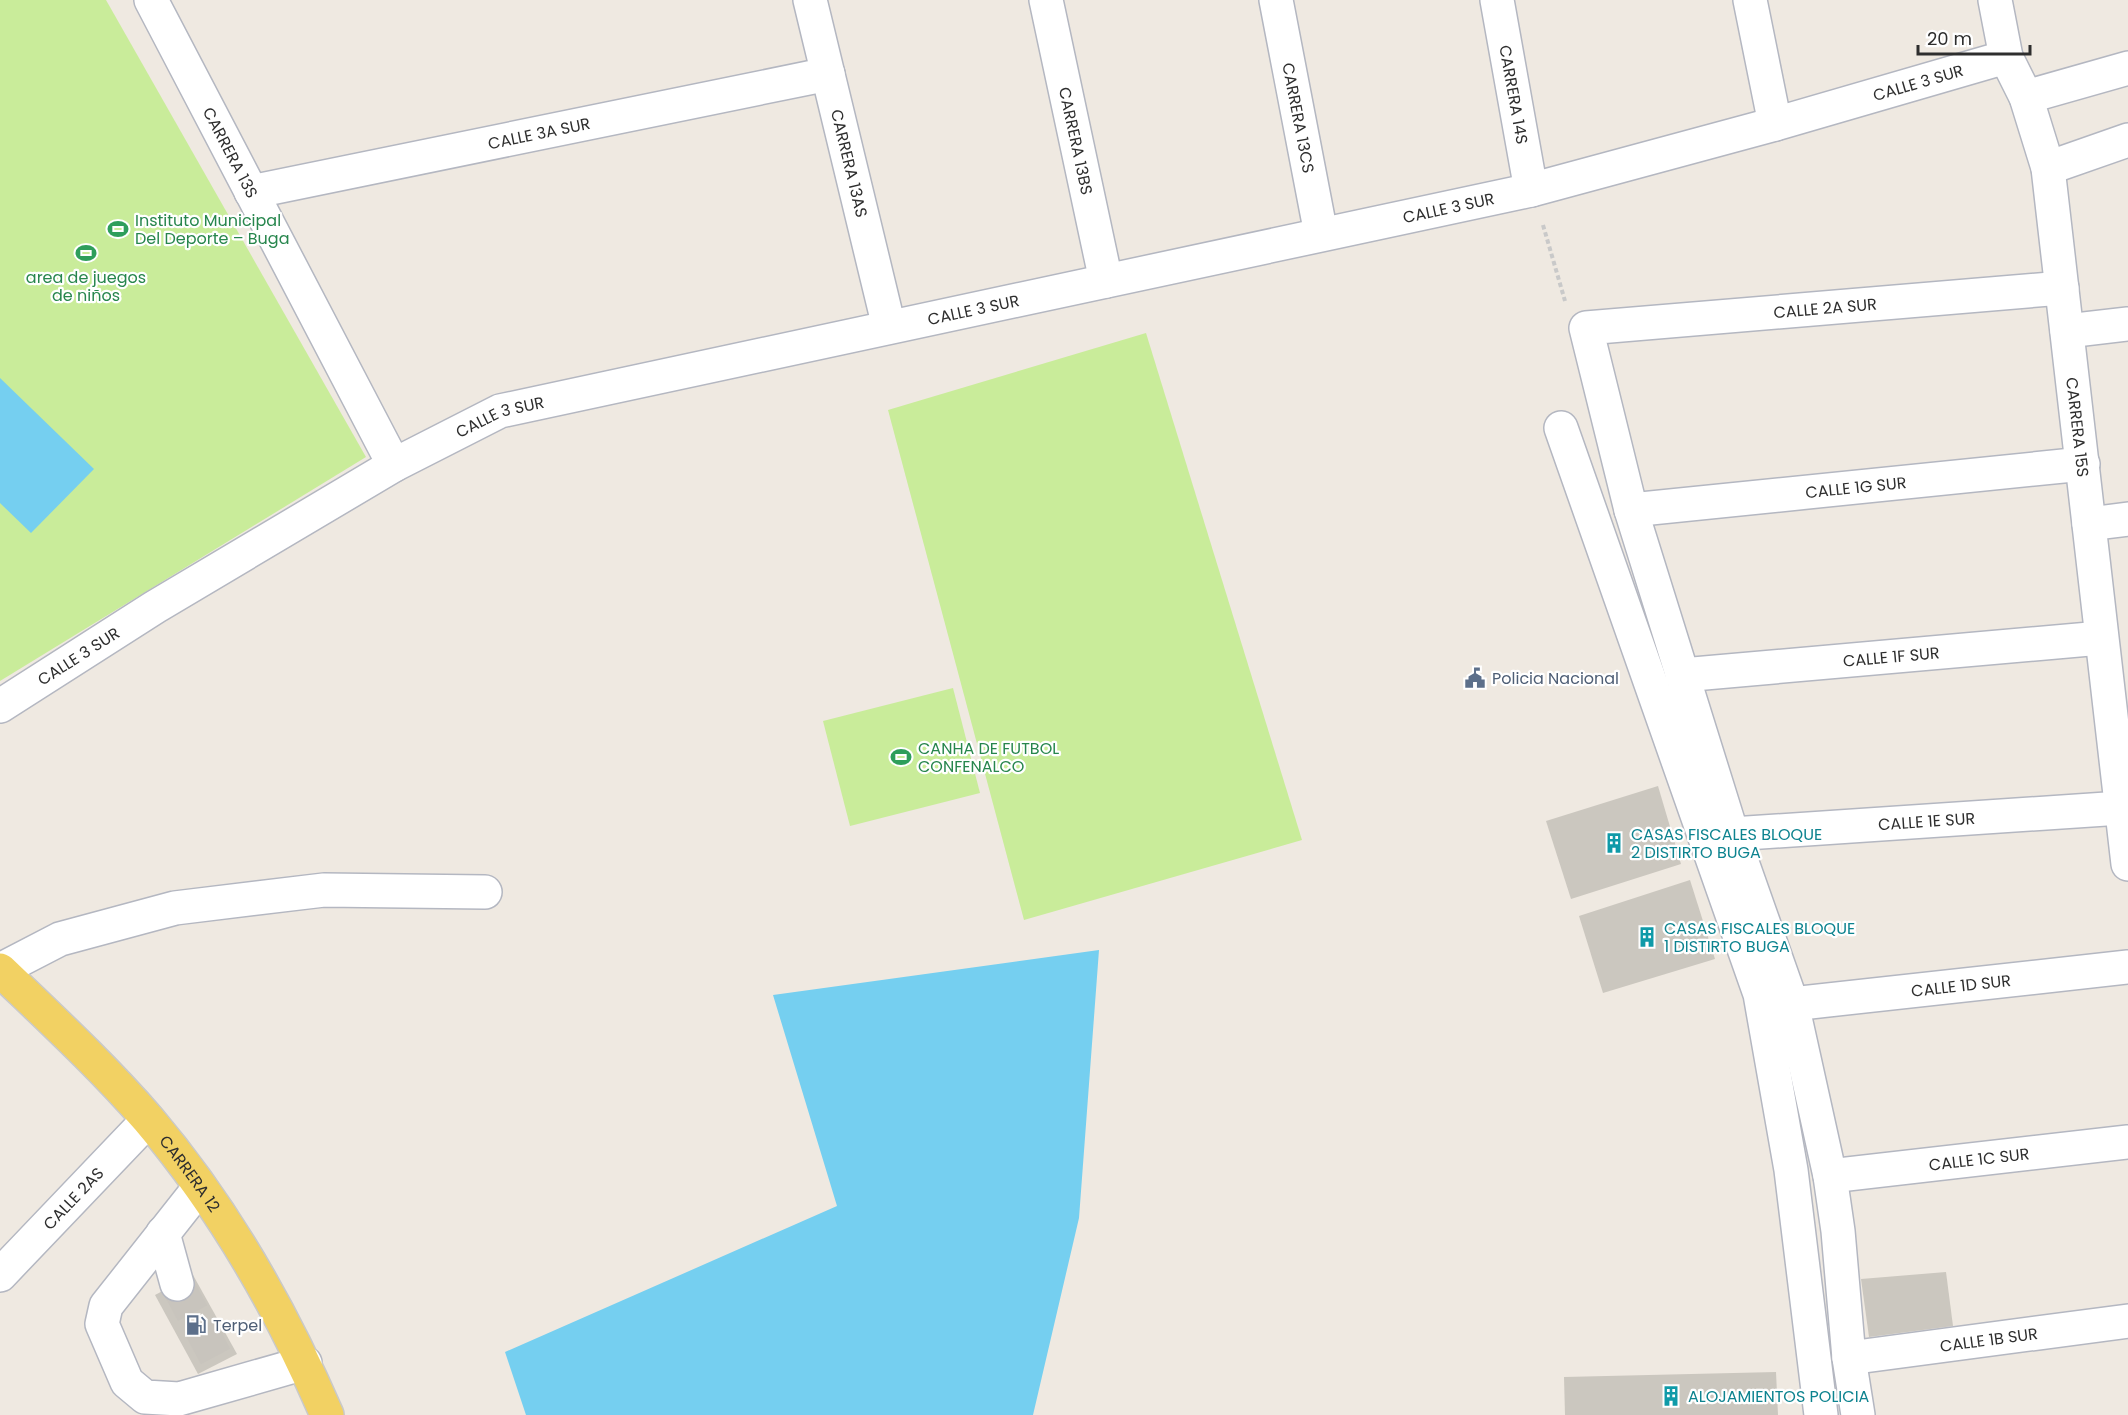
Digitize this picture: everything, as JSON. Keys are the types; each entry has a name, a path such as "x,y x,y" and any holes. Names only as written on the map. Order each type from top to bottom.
{"main road":[{"name":"CARRERA 12","path":"0,970 106,1074 148,1120 201,1187 276,1307 327,1415"}],"street":[{"name":"CARRERA 13S","path":"151,0 394,465"},
{"name":"CARRERA 13AS","path":"810,0 888,327"},
{"name":"CARRERA 13BS","path":"1046,0 1106,281"},
{"name":"CARRERA 13CS","path":"1276,0 1321,234"},
{"name":"CARRERA 14S","path":"1497,0 1531,190"},
{"path":"1750,0 1775,124"},
{"name":"CARRERA 15S","path":"1995,0 2006,57 2026,98 2048,168 2102,638 2118,693 2121,808 2128,863"},
{"name":"CALLE 3 SUR","path":"0,706 155,607 394,465 500,411 1531,190 1775,124 2006,57"},
{"path":"2026,98 2128,68"},
{"name":"CALLE 3A SUR","path":"251,192 828,74"},
{"path":"2048,168 2128,140"},
{"name":"CALLE 2A SUR","path":"1577,318 2062,288"},
{"path":"1577,318 1631,510 1682,675 1732,834 1792,1004 1830,1176 1838,1231 1848,1358 1858,1415"},
{"path":"2067,331 2128,324"},
{"path":"1561,428 1760,994 1791,1170 1821,1415"},
{"name":"CALLE 1G SUR","path":"1631,510 2083,464"},
{"path":"2089,524 2128,519"},
{"name":"CALLE 1F SUR","path":"1682,675 2102,638"},
{"name":"CALLE 1E SUR","path":"1732,834 2121,808"},
{"path":"0,970 60,939 175,908 324,890 485,892"},
{"name":"CALLE 1D SUR","path":"1792,1004 2128,967"},
{"name":"CALLE 2AS","path":"0,1275 148,1120"},
{"name":"CALLE 1C SUR","path":"1830,1176 2128,1142"},
{"path":"201,1187 106,1306 102,1324 127,1383 145,1397 179,1399 230,1372 304,1363"},
{"path":"163,1233 177,1284"},
{"name":"CALLE 1B SUR","path":"1848,1358 2128,1321"}],"path":[{"path":"1542,220 1577,318"}],"green space":[{"name":"Instituto Municipal Del Deporte – Buga","path":"0,0 106,0 366,457 0,681"},
{"path":"1146,333 1302,840 1024,920 888,410"},
{"name":"CANHA DE FUTBOL CONFENALCO","path":"953,688 980,793 850,826 823,721"}],"water":[{"path":"0,378 94,469 31,533 0,503"},
{"path":"1099,950 1079,1218 1033,1415 526,1415 505,1352 837,1206 773,995"}],"building":[{"name":"CASAS FISCALES BLOQUE 2 DISTIRTO BUGA","path":"1658,786 1681,864 1571,899 1546,821"},
{"name":"CASAS FISCALES BLOQUE 1 DISTIRTO BUGA","path":"1690,880 1715,959 1603,993 1579,916"},
{"path":"1946,1272 1953,1326 1869,1337 1861,1279"},
{"name":"Terpel","path":"193,1275 237,1354 198,1374 155,1295"},
{"name":"ALOJAMIENTOS POLICIA","path":"1776,1372 1778,1415 1565,1415 1564,1377"}],"tunnel":[{"path":"177,1284 219,1363"}],"place":[{"name":"Instituto Municipal Del Deporte – Buga","path":"118,229"},
{"name":"area de juegos de niños","path":"86,253"},
{"name":"Policia Nacional","path":"1475,678"},
{"name":"CANHA DE FUTBOL CONFENALCO","path":"901,757"},
{"name":"CASAS FISCALES BLOQUE 2 DISTIRTO BUGA","path":"1614,843"},
{"name":"CASAS FISCALES BLOQUE 1 DISTIRTO BUGA","path":"1647,937"},
{"name":"Terpel","path":"196,1325"},
{"name":"ALOJAMIENTOS POLICIA","path":"1671,1396"}]}
